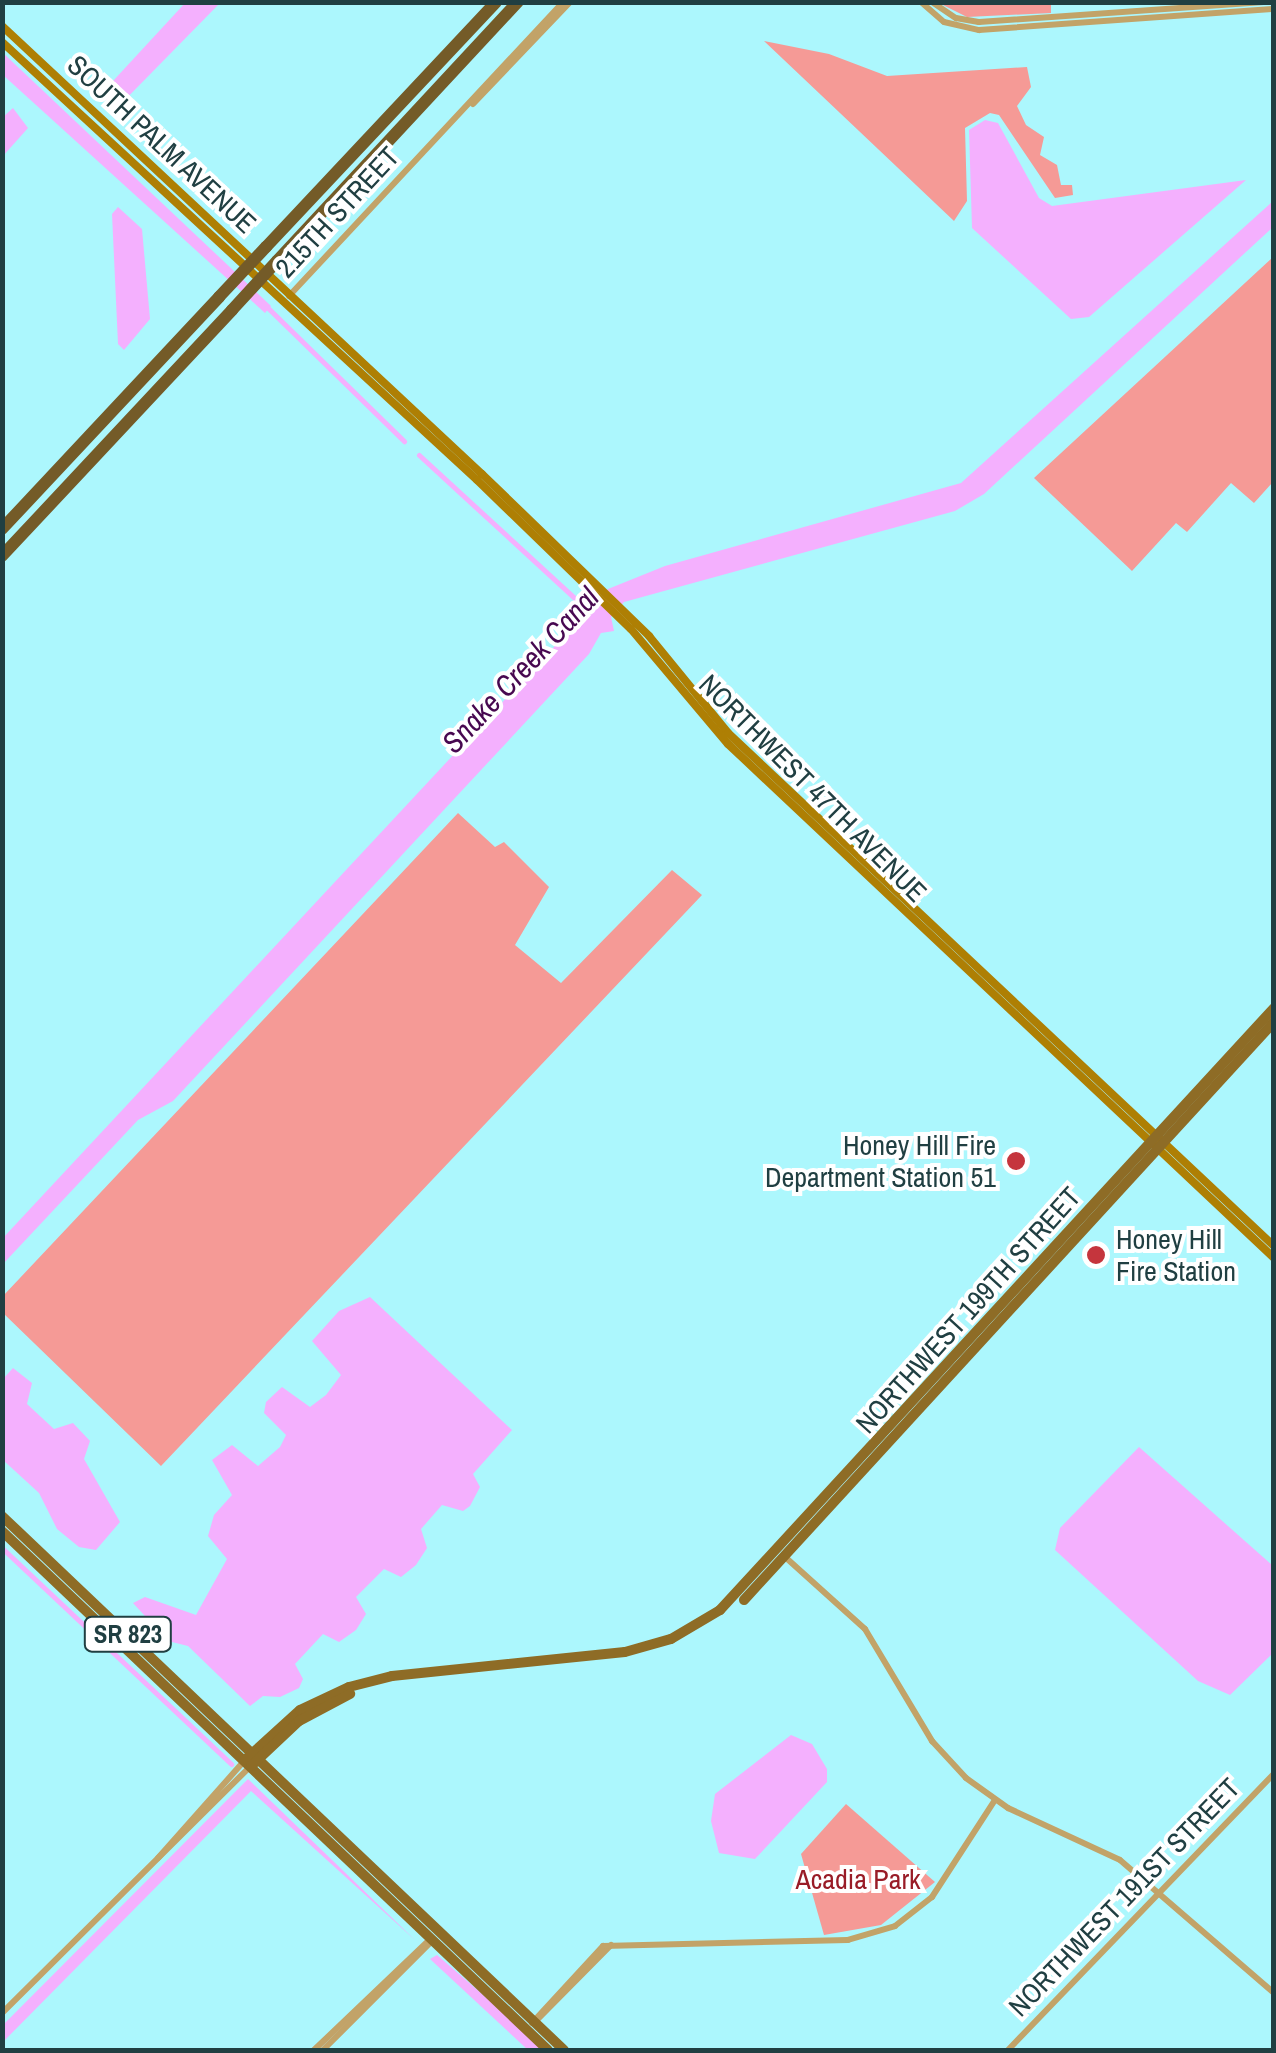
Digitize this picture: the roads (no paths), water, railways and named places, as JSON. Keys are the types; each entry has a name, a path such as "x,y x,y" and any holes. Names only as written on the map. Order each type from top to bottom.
{"highway":[{"path":"2,530 496,2"},
{"path":"2,556 518,2"}],"main road":[{"name":"SOUTH PALM AVENUE","path":"2,26 288,298"},
{"name":"SOUTH PALM AVENUE","path":"2,42 288,298"},
{"name":"NORTHWEST 47TH AVENUE","path":"288,298 619,612 728,734 1062,1050 1155,1145"},
{"name":"NORTHWEST 47TH AVENUE","path":"619,612 718,734 1046,1048 1272,1252"},
{"path":"915,922 932,925"},
{"path":"967,972 968,960"},
{"name":"NORTHWEST 199TH STREET","path":"248,1763 315,1701 376,1679 626,1652 688,1635 782,1554 1155,1145 1274,1008"},
{"name":"NORTHWEST 199TH STREET","path":"1155,1145 1274,1022"},
{"path":"1046,1048 1062,1050"},
{"name":"SR 823","path":"2,1516 257,1754 435,1937"},
{"name":"SR 823","path":"2,1531 529,2026 548,2050"},
{"name":"SR 823","path":"529,2026 564,2050"}],"street":[{"name":"215TH STREET","path":"288,298 566,2"},
{"path":"921,2 944,22 979,26 1274,10"},
{"path":"932,2 956,18 979,26 1267,2"},
{"path":"782,1554 865,1629 932,1741 995,1800 1104,1850 1161,1892 1274,1993"},
{"path":"2,2013 248,1763"},
{"name":"NORTHWEST 191ST STREET","path":"1008,2050 1274,1774"},
{"path":"529,2026 612,1944 828,1941 880,1933 932,1897 995,1800"},
{"path":"314,2050 435,1937"},
{"path":"322,2050 435,1937"}],"waterway":[{"path":"267,307 404,441"},
{"name":"Snake Creek Canal","path":"419,455 591,613"},
{"path":"2,1548 231,1764"}],"place":[{"name":"Honey Hill Fire Department Station 51","path":"1016,1161"},
{"name":"Honey Hill Fire Station","path":"1096,1255"}],"park label":[{"name":"Acadia Park","path":"858,1879"}]}
